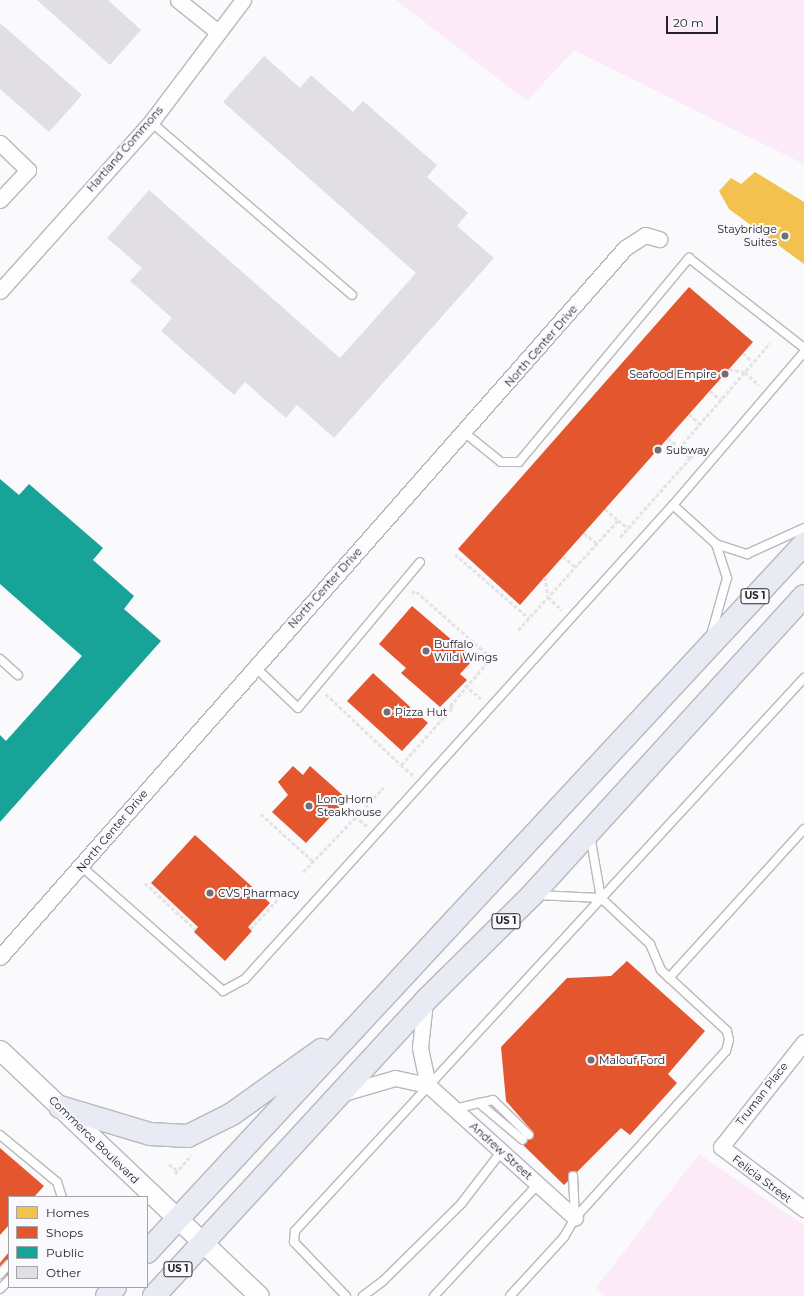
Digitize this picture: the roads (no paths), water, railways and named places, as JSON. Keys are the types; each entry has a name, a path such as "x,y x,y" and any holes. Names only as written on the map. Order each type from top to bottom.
{"highway":[{"name":"US 1","path":"148,1251 360,1020 804,544"},
{"name":"US 1","path":"154,1296 337,1094 425,1001 532,895 804,596"},
{"path":"60,1107 150,1134 188,1136 232,1114 360,1020"},
{"path":"107,1296 114,1288"}],"street":[{"path":"178,0 218,32"},
{"name":"Hartland Commons","path":"0,291 151,122 243,0"},
{"path":"0,144 28,170 0,200"},
{"name":"North Center Drive","path":"0,957 82,867 255,667 465,433 625,248 645,235 659,239"},
{"path":"425,1001 420,1048 428,1085"},
{"name":"Truman Place","path":"721,1147 804,1042"},
{"name":"Commerce Boulevard","path":"0,1050 259,1296"},
{"name":"Andrew Street","path":"337,1094 395,1078 428,1085 575,1218"},
{"name":"Felicia Street","path":"721,1147 804,1209"}],"lane":[{"path":"151,122 352,295"},
{"path":"465,433 501,462 519,462 689,258 804,348"},
{"path":"82,867 223,991 252,972 673,505 804,352"},
{"path":"673,505 716,544 747,554 804,528"},
{"path":"706,649 727,578 716,544"},
{"path":"255,667 298,708 420,562"},
{"path":"0,659 18,675"},
{"path":"346,1296 294,1242 296,1231 428,1085 804,678"},
{"path":"669,978 804,829"},
{"path":"510,1296 564,1236 575,1218 726,1051 727,1031 661,970 650,944 601,898 590,832"},
{"path":"532,895 601,898"},
{"path":"455,1109 479,1103 526,1137"},
{"path":"0,1135 57,1182 62,1196"},
{"path":"363,1296 383,1281 461,1204 501,1152"},
{"path":"570,1178 575,1218"},
{"path":"434,1296 538,1184"},
{"path":"0,1274 8,1265"},
{"path":"0,1289 8,1281"}],"place":[{"name":"Staybridge Suites","path":"785,236"},
{"name":"Seafood Empire","path":"725,374"},
{"name":"Subway","path":"658,450"},
{"name":"Buffalo Wild Wings","path":"426,651"},
{"name":"Pizza Hut","path":"387,712"},
{"name":"LongHorn Steakhouse","path":"309,806"},
{"name":"CVS Pharmacy","path":"210,893"},
{"name":"Malouf Ford","path":"591,1060"}]}
